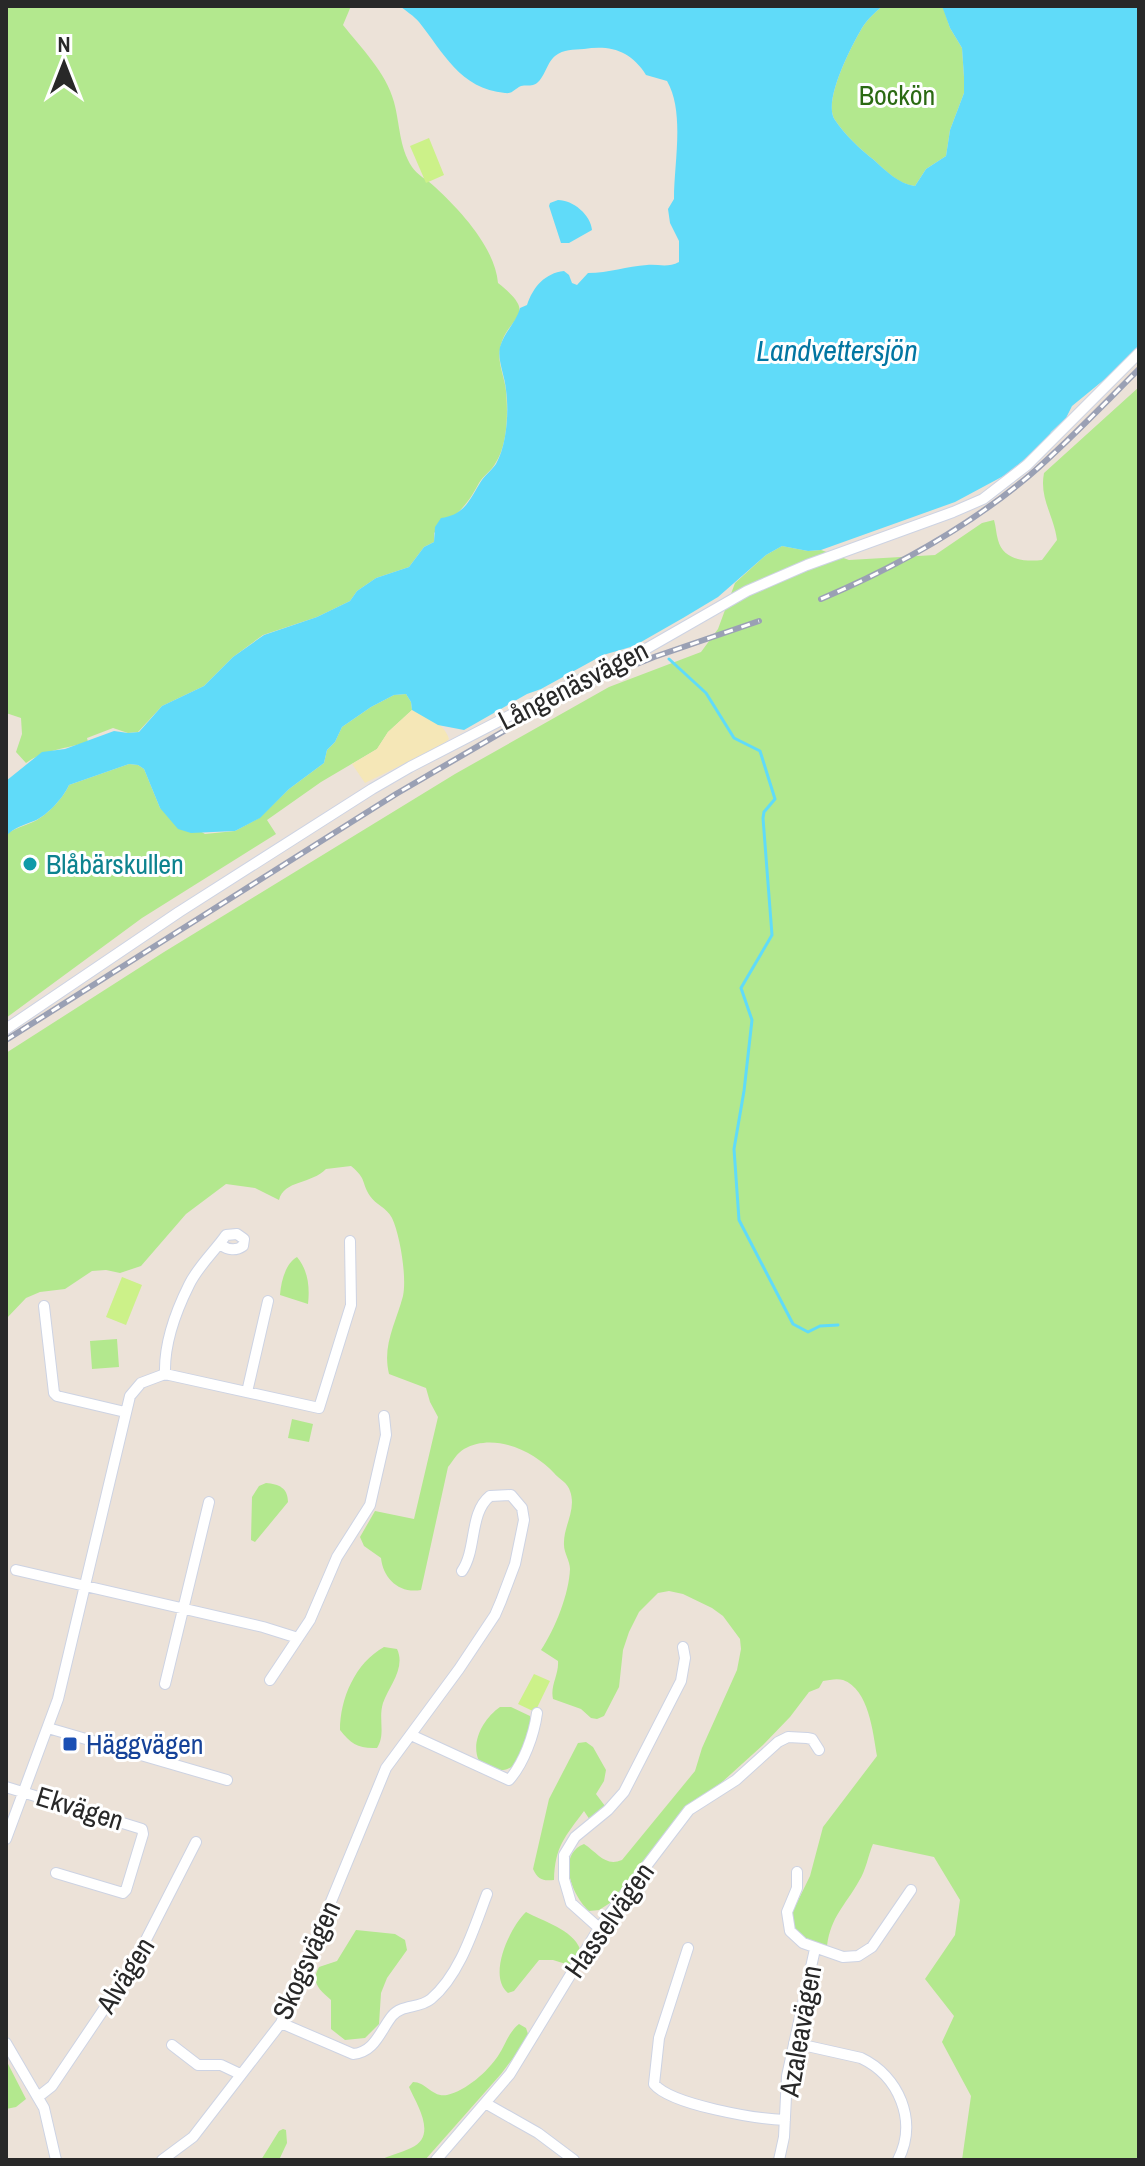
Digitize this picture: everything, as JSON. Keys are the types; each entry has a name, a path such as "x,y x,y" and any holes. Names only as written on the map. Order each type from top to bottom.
{"street":[{"name":"Långenäsvägen","path":"6,1029 189,905 410,767 644,650 747,591 807,565 983,499 1027,465 1139,353"},
{"path":"6,1839 58,1699 130,1396 152,1377 165,1374 319,1408 351,1305 350,1241"},
{"path":"165,1374 169,1341 189,1284 221,1245"},
{"path":"247,1392 268,1301"},
{"path":"44,1306 54,1393 125,1412"},
{"path":"270,1680 310,1620 337,1557 370,1505 386,1435 384,1416"},
{"name":"Skogsvägen","path":"162,2160 193,2137 281,2023 381,1778 495,1615 515,1564 524,1520 522,1508 511,1495 490,1496 481,1507 469,1561 462,1571"},
{"path":"165,1684 209,1502"},
{"path":"16,1570 298,1638"},
{"path":"599,1928 571,1903 564,1879 564,1855 575,1837 608,1810 624,1792 681,1681 685,1658 683,1647"},
{"path":"411,1735 509,1780 534,1733 537,1713"},
{"path":"48,1728 227,1780"},
{"name":"Hasselvägen","path":"436,2160 510,2074 599,1928 689,1810 736,1780 778,1742 788,1737 812,1739 819,1750"},
{"path":"6,1786 23,1790"},
{"name":"Ekvägen","path":"23,1790 142,1829 125,1892 56,1873"},
{"name":"Alvägen","path":"38,2097 52,2086 131,1969 196,1842"},
{"path":"797,1872 797,1888 787,1912 787,1924 794,1937 815,1949 843,1957 865,1953 879,1938 911,1890"},
{"path":"281,2023 353,2054 365,2051 397,2011 429,2001 443,1985 454,1968 487,1894"},
{"path":"688,1948 659,2038 654,2084 662,2093 730,2113 785,2120"},
{"name":"Azaleavägen","path":"779,2160 787,2076 815,1949"},
{"path":"6,2043 44,2108 56,2160"},
{"path":"794,2043 861,2058 890,2080 906,2110 903,2146 898,2160"},
{"path":"172,2045 198,2065 221,2065 240,2074"},
{"path":"485,2103 538,2133 574,2160"}],"green space":[{"path":"6,6 351,6 343,25 372,61 390,91 402,143 414,170 466,219 491,257 498,283 511,294 520,310 500,349 507,409 505,438 499,456 465,505 434,533 434,542 424,547 409,567 376,578 357,591 350,601 317,617 263,635 233,657 204,686 162,706 138,732 128,733 113,728 87,738 88,742 48,752 26,763 16,752 22,734 21,718 6,713"},
{"name":"Bockön","path":"883,6 943,7 950,28 962,48 964,93 950,130 946,156 926,169 915,186 903,183 864,152 835,120 832,112 835,87 852,47 866,22"},
{"path":"429,138 444,175 426,183 410,146"},
{"path":"1139,387 1139,2160 962,2160 971,2096 942,2042 954,2016 925,1979 955,1935 960,1900 934,1857 873,1844 861,1877 835,1919 827,1946 800,1936 792,1923 792,1913 810,1876 823,1827 877,1756 868,1713 859,1692 838,1679 823,1681 819,1688 809,1692 763,1745 721,1783 696,1800 610,1903 599,1910 589,1911 577,1896 570,1876 569,1866 575,1849 584,1844 606,1860 622,1860 695,1771 737,1670 740,1639 723,1616 712,1608 683,1594 669,1591 658,1593 639,1612 629,1632 623,1650 619,1687 604,1716 591,1718 581,1709 553,1699 558,1661 541,1650 556,1622 567,1589 570,1569 564,1538 572,1498 567,1486 546,1465 525,1451 500,1443 476,1444 464,1449 448,1467 421,1590 406,1590 389,1578 381,1558 364,1546 360,1537 375,1511 414,1519 438,1417 426,1388 389,1374 387,1353 404,1288 400,1245 392,1218 372,1199 362,1178 351,1166 326,1169 292,1185 279,1200 255,1188 226,1184 186,1214 141,1266 120,1273 92,1271 65,1289 40,1292 26,1298 6,1319 6,1053 455,774 609,687 701,652 718,629 735,583 766,555 782,546 821,550 849,560 935,555 982,523 994,520 998,540 1005,552 1022,560 1042,560 1057,540 1045,499 1044,473"},
{"path":"406,694 412,710 388,732 377,749 321,782 267,820 276,834 142,918 6,1018 7,834 46,813 60,800 69,785 129,764 144,769 160,808 205,834 235,831 259,818 289,789 324,763 327,750 342,727 394,695"},
{"path":"297,1257 307,1279 308,1304 280,1295 287,1269"},
{"path":"122,1277 142,1285 126,1325 106,1317"},
{"path":"117,1339 119,1367 92,1369 90,1341"},
{"path":"292,1419 313,1424 309,1442 288,1438"},
{"path":"266,1483 282,1488 288,1502 255,1542 251,1540 252,1497 259,1486"},
{"path":"384,1647 397,1649 399,1663 396,1677 383,1703 380,1743 377,1748 365,1748 352,1742 340,1730 343,1706 357,1672"},
{"path":"534,1674 550,1681 535,1712 518,1704"},
{"path":"500,1707 511,1707 530,1716 527,1739 520,1756 510,1768 503,1770 479,1761 476,1746 484,1724"},
{"path":"586,1742 593,1747 606,1770 596,1794 605,1806 590,1820 584,1811 559,1850 554,1880 544,1880 533,1869 549,1799 578,1743"},
{"path":"526,1912 564,1931 580,1949 569,1965 539,1960 514,1991 508,1993 502,1985 500,1964 513,1929"},
{"path":"356,1930 395,1934 405,1940 407,1950 387,1978 381,1993 379,2024 365,2038 345,2040 331,2029 331,2000 316,1982 316,1973 319,1967 337,1961"},
{"path":"519,2024 526,2028 529,2037 501,2074 425,2160 380,2160 411,2148 423,2136 423,2120 409,2087 413,2082 442,2095 462,2089 488,2068"},
{"path":"6,2060 26,2099 16,2107 6,2109"},
{"path":"286,2130 287,2143 279,2160 261,2160 279,2131"}],"sand":[{"path":"412,710 429,717 449,739 365,783 352,764 377,749 388,732"}],"water":[{"name":"Landvettersjön","path":"400,6 883,6 866,22 852,47 835,87 832,112 839,125 864,152 893,176 915,186 926,169 946,156 950,130 964,93 962,48 942,6 1139,6 1139,345 1116,370 1072,406 1048,438 1009,473 955,502 821,550 782,546 766,555 718,597 683,618 634,646 603,655 464,730 438,725 412,710 406,694 394,695 342,727 327,750 324,763 289,789 260,818 235,831 191,833 178,829 160,808 144,769 129,764 69,785 44,815 6,836 6,781 42,752 65,749 114,731 139,732 162,706 204,686 233,657 264,635 317,617 350,601 357,591 376,578 409,567 424,547 434,542 435,527 441,518 455,514 465,506 500,456 507,408 500,347 520,308 527,305 541,282 564,271 577,285 588,273 679,262 679,241 670,223 668,209 674,199 677,122 676,107 667,81 646,75 627,55 612,49 594,48 558,54 533,85 521,86 508,93 489,90 464,77 419,22"},
{"path":"558,200 580,209 592,230 569,243 561,243 549,206"}],"waterway":[{"path":"669,659 706,693 734,738 760,751 775,799 763,818 772,935 741,988 752,1020 734,1149 739,1220 793,1324 808,1332 820,1326 838,1325"}],"railway":[{"path":"821,599 903,560 956,529 1006,494 1044,462 1139,369"},
{"path":"6,1040 396,794 533,714 602,678 759,621"}],"place":[{"name":"Blåbärskullen","path":"30,864"},
{"name":"Häggvägen","path":"70,1744"}]}
